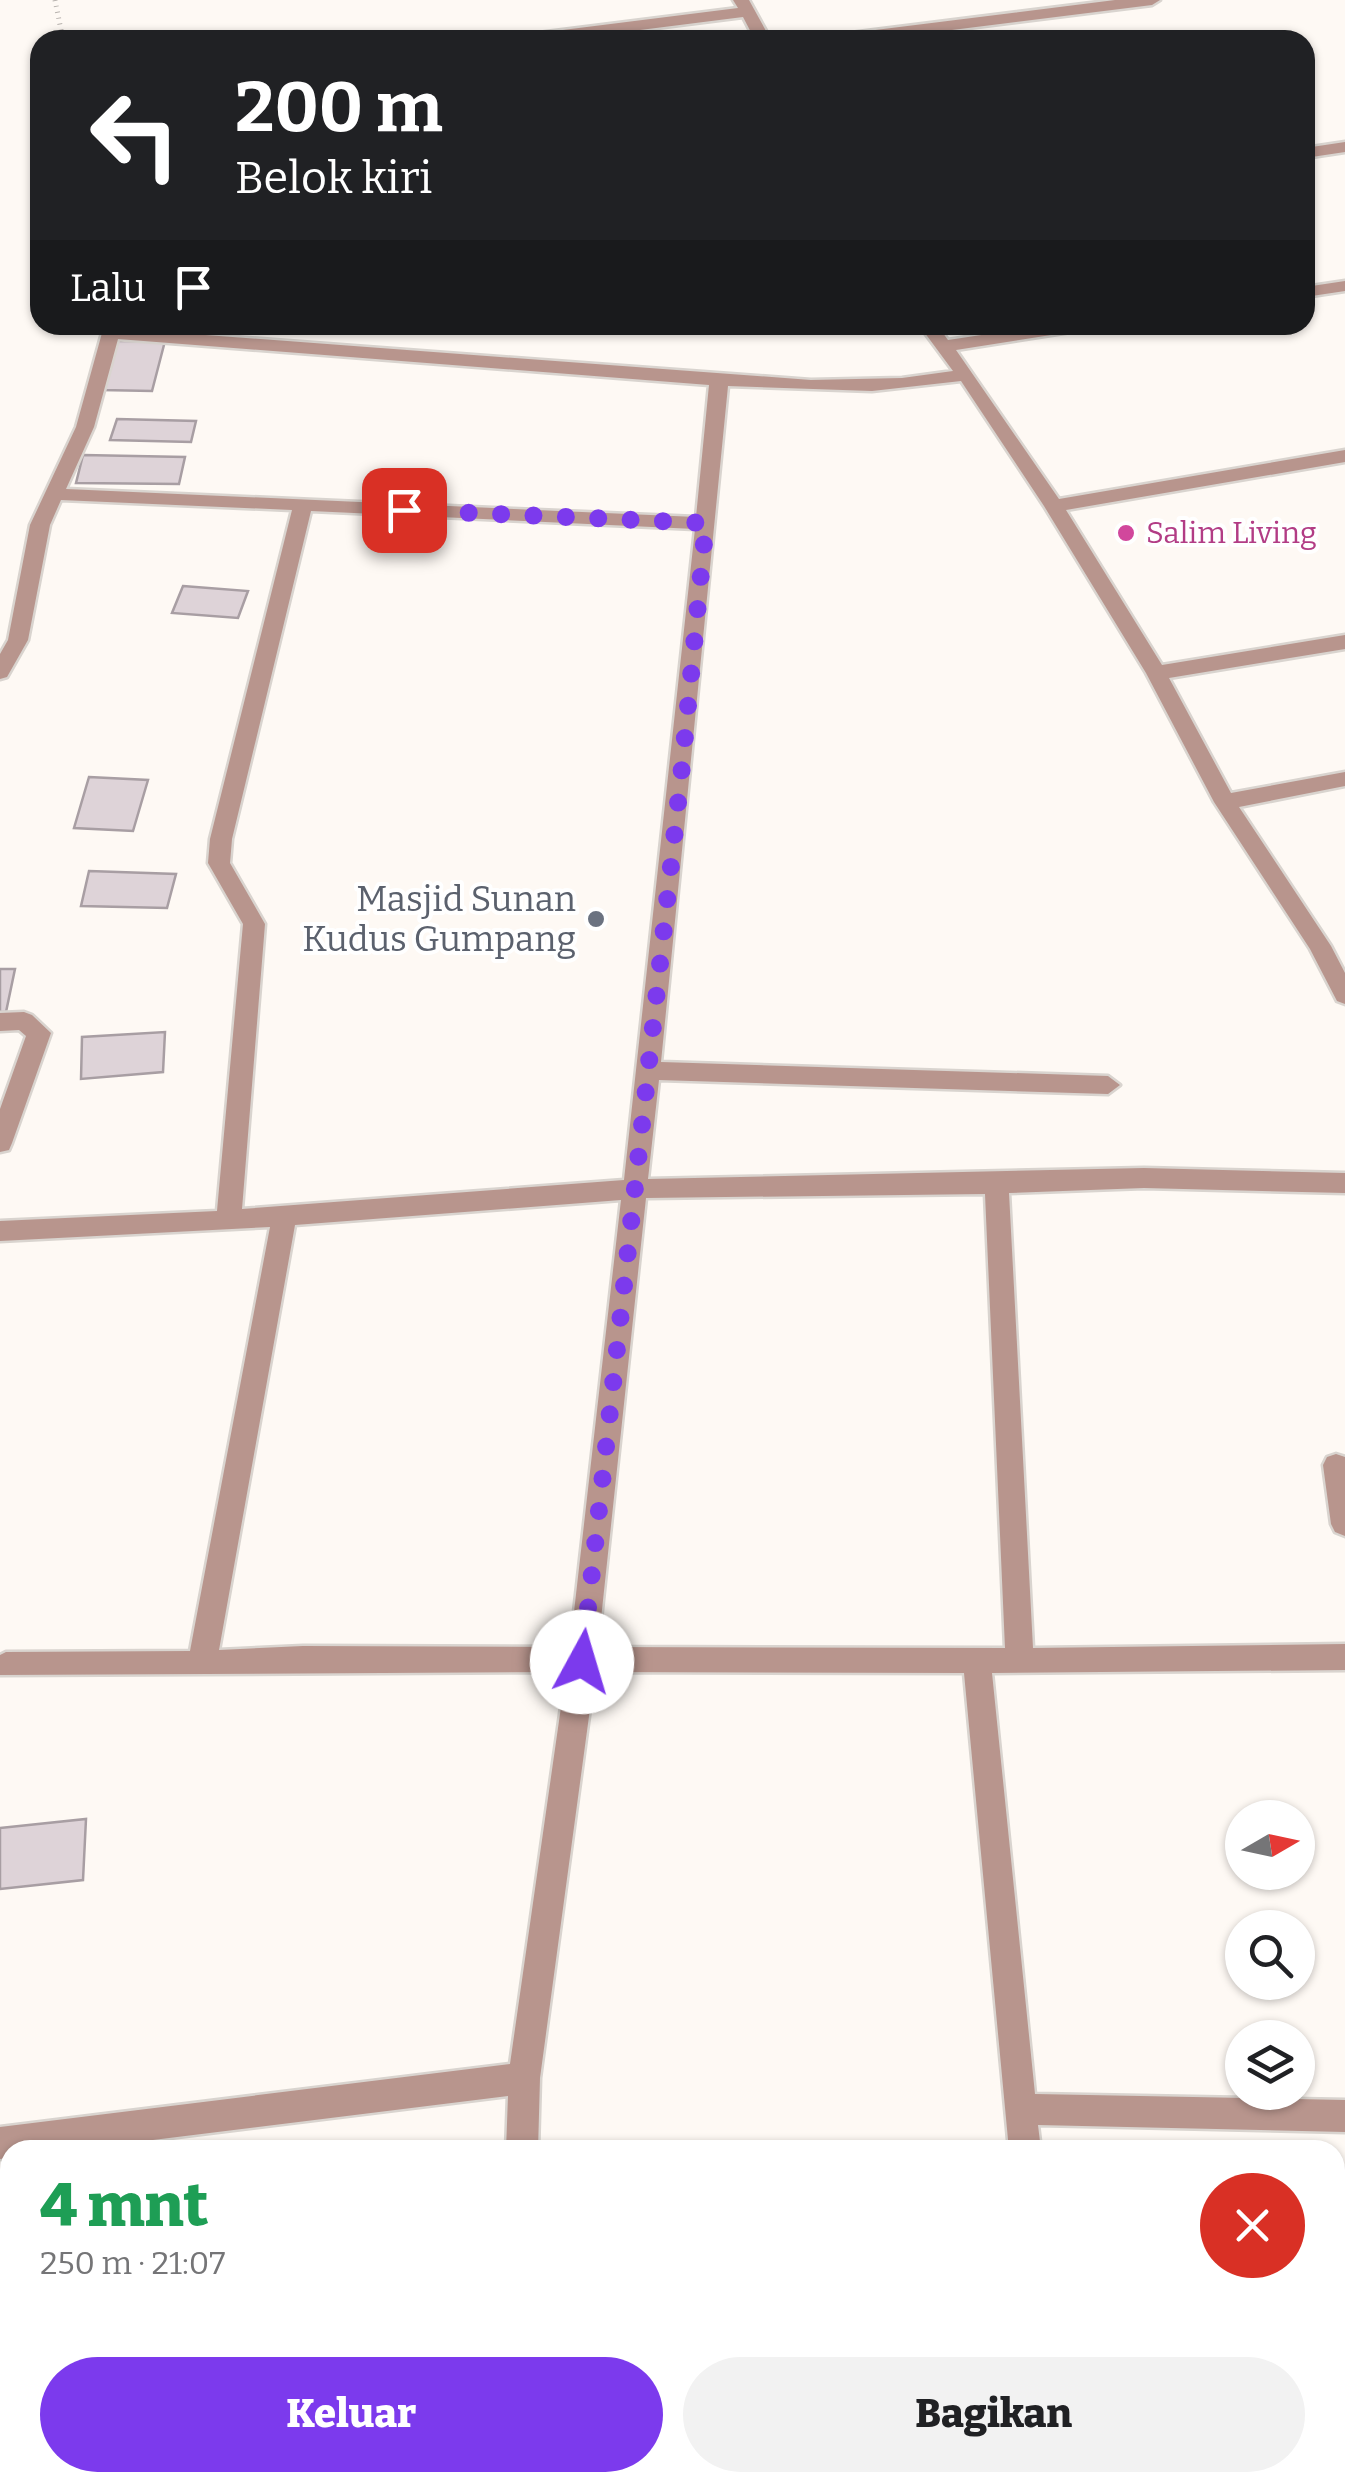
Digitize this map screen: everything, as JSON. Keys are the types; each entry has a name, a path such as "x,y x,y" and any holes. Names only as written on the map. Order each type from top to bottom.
{"street":[{"path":"915,30 1152,0"},
{"path":"588,30 744,6 757,30"},
{"path":"1315,152 1345,147"},
{"path":"1315,290 1345,286"},
{"path":"0,672 18,640 40,524 85,427 110,335"},
{"path":"137,335 836,386 890,385 963,375"},
{"path":"935,335 983,398 1054,506 1156,673 1226,802 1320,946 1345,995"},
{"path":"943,346 1016,335"},
{"path":"522,2140 524,2078 582,1662 719,380"},
{"path":"1054,506 1345,456"},
{"path":"54,494 706,523"},
{"path":"229,1220 254,924 219,863 220,839 303,505"},
{"path":"1156,673 1345,642"},
{"path":"1226,802 1345,779"},
{"path":"1320,946 1345,942"},
{"path":"0,1022 24,1021 39,1034 0,1143"},
{"path":"647,1071 1108,1084"},
{"path":"0,1231 229,1220 634,1189 1144,1178 1345,1183"},
{"path":"996,1184 1002,1239 1019,1658"},
{"path":"202,1664 284,1216"},
{"path":"1336,1465 1345,1524"},
{"path":"6,1666 302,1659 1163,1661 1345,1657"},
{"path":"978,1660 1023,2140"},
{"path":"24,2140 524,2078"},
{"path":"1018,2108 1345,2116"}],"path":[{"path":"55,0 61,30"}],"building":[{"path":"117,341 165,341 152,391 102,390"},
{"path":"117,419 196,421 191,442 110,440"},
{"path":"83,455 185,457 179,484 76,483"},
{"path":"183,586 248,591 238,618 172,613"},
{"path":"89,777 148,780 133,831 74,828"},
{"path":"89,871 176,874 167,908 81,906"},
{"path":"0,969 15,969 6,1012 0,1012"},
{"path":"165,1032 163,1072 81,1079 82,1037"},
{"path":"86,1819 83,1880 0,1889 0,1828"}],"place":[{"name":"Salim Living","path":"1126,533"},
{"name":"Masjid Sunan Kudus Gumpang","path":"596,919"}],"route":[{"path":"404,510 706,523 582,1662"}]}
